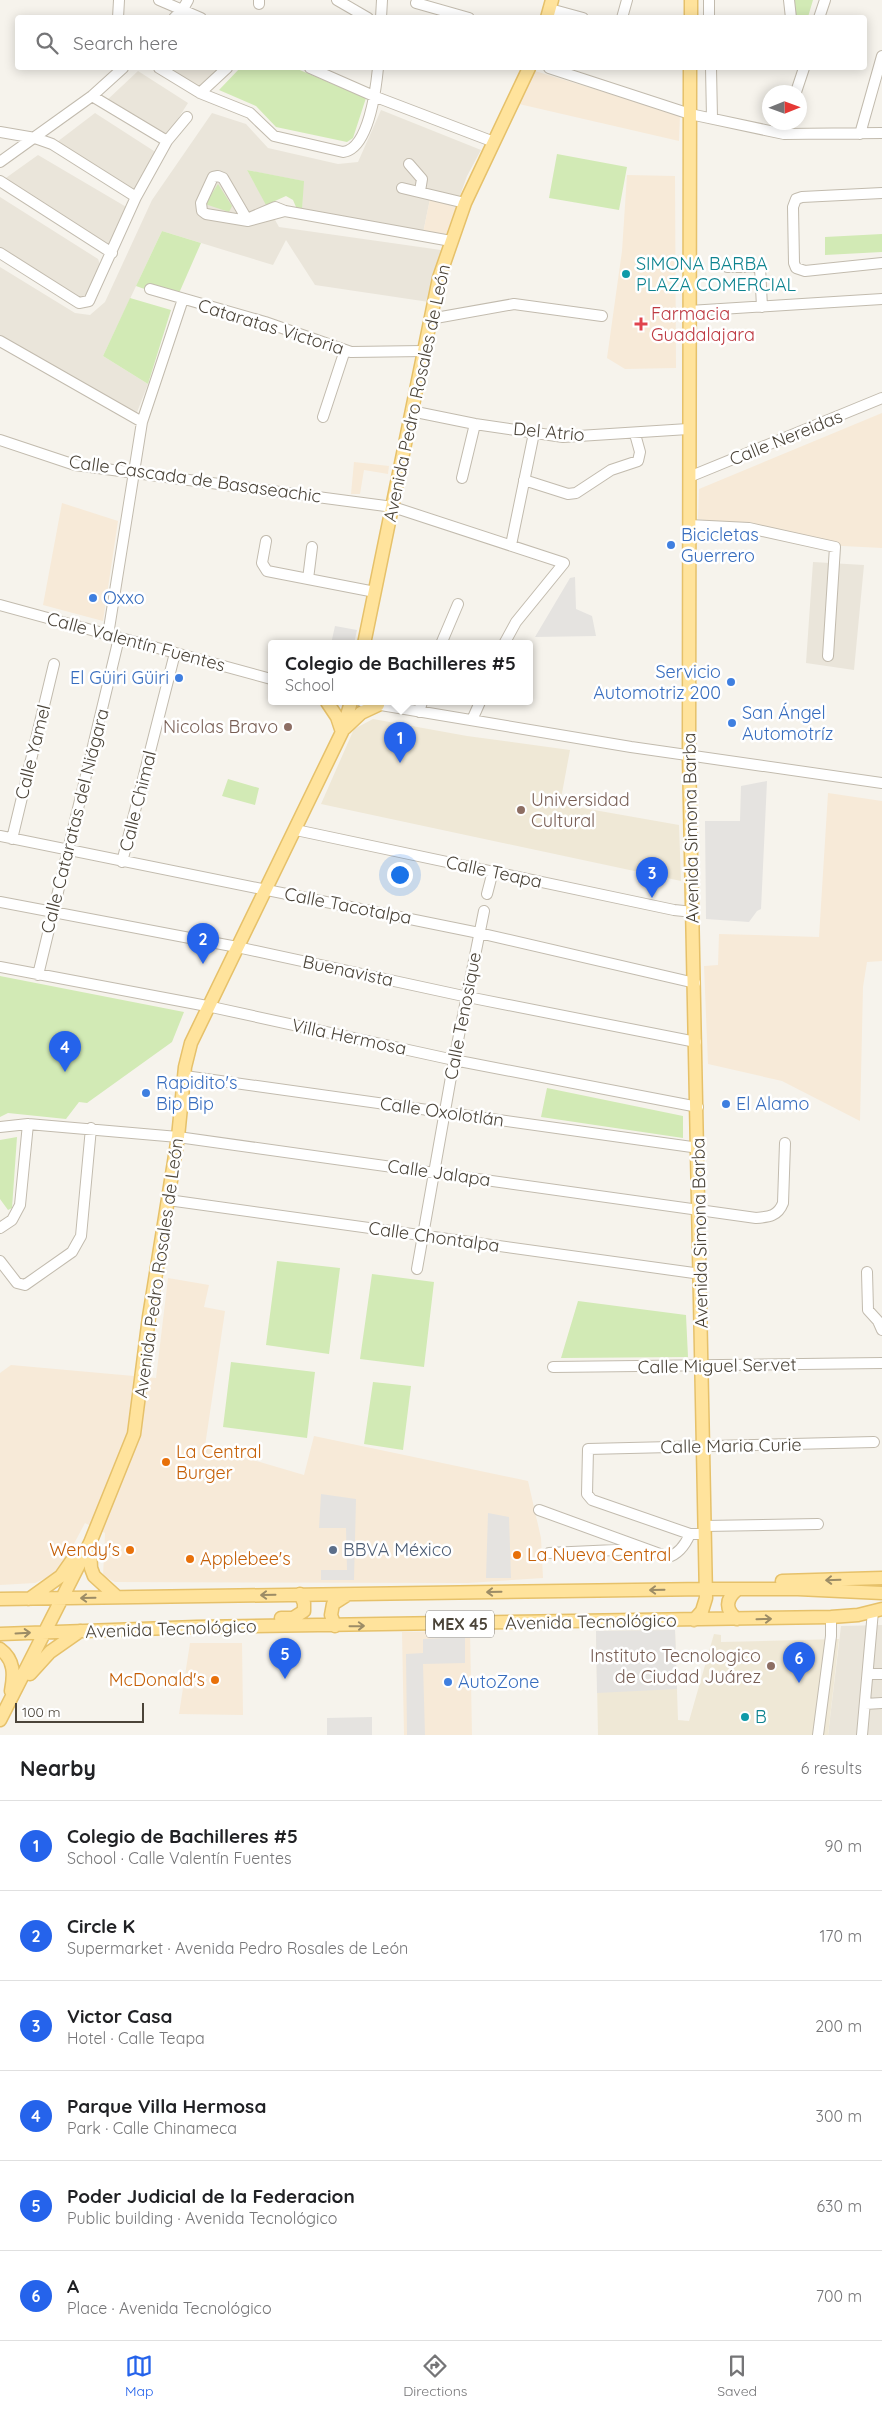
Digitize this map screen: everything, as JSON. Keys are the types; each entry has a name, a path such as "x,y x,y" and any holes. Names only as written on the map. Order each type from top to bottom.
{"main road":[{"path":"690,15 691,0"},
{"name":"Avenida Pedro Rosales de León","path":"365,640 439,278 464,203 529,70"},
{"name":"Avenida Simona Barba","path":"690,70 689,756 699,1148 706,1589 703,1609 694,1620"},
{"path":"329,705 337,717 342,732"},
{"name":"Avenida Pedro Rosales de León","path":"0,1720 90,1543 134,1434 191,1043 207,1006 296,830 342,732 350,705"},
{"path":"342,732 351,720 378,705"},
{"path":"29,1599 61,1576 80,1548 90,1543 91,1568 94,1576 117,1597"},
{"path":"706,1589 734,1582 882,1578"},
{"name":"Avenida Tecnológico","path":"0,1599 706,1589 882,1593"},
{"path":"737,1619 731,1615 727,1606 729,1598 738,1589"},
{"path":"174,1628 202,1620 293,1618 304,1611 304,1603 300,1594"},
{"path":"335,1626 331,1614 333,1604 340,1598 352,1594"},
{"name":"Avenida Tecnológico","path":"0,1634 174,1628 831,1617 879,1611"},
{"path":"8,1704 38,1663 80,1631"},
{"path":"0,1649 10,1660 13,1668 13,1680 8,1704"}],"street":[{"path":"118,15 119,0"},
{"path":"159,0 185,5 197,15"},
{"path":"337,0 363,15"},
{"path":"381,15 382,0"},
{"path":"623,15 627,0"},
{"path":"708,0 709,15"},
{"path":"789,0 791,15"},
{"path":"820,15 825,0"},
{"path":"416,3 458,15"},
{"path":"177,15 185,5"},
{"path":"550,9 572,15"},
{"path":"860,134 882,56"},
{"path":"0,162 92,96 121,70"},
{"path":"162,70 200,93 250,113 271,134 280,138 343,152 351,150 360,140 376,97 378,70"},
{"path":"200,93 225,70"},
{"path":"315,70 376,97 494,142"},
{"path":"555,70 690,114 784,134 882,133"},
{"path":"711,70 712,118"},
{"path":"795,70 796,85"},
{"path":"798,85 803,70"},
{"path":"92,96 168,141"},
{"path":"0,253 79,303 86,303 92,297 136,197 168,141 188,117"},
{"path":"784,134 785,130"},
{"path":"0,132 35,138 52,144 136,197"},
{"path":"409,164 422,179 420,191"},
{"path":"247,220 223,178 213,177 201,204 202,211 206,214 247,220 271,207 279,207 285,211 451,241"},
{"path":"0,182 112,253"},
{"path":"402,188 464,203"},
{"path":"882,193 802,197 796,199 793,207 794,263 796,268 805,271 882,263"},
{"path":"727,267 760,267 762,307"},
{"name":"Cataratas Victoria","path":"150,289 265,322 358,353 424,350"},
{"path":"108,635 142,422 183,299"},
{"path":"689,311 882,299"},
{"path":"430,320 514,304 602,316"},
{"path":"0,341 142,422"},
{"path":"323,417 345,350"},
{"name":"Calle Nereidas","path":"689,477 882,398"},
{"name":"Del Atrio","path":"411,411 475,424 571,437 688,429"},
{"path":"462,478 475,424"},
{"path":"511,545 534,433"},
{"path":"524,480 568,494 576,493 611,470 638,461 640,457 635,434"},
{"name":"Calle Cascada de Basaseachic","path":"0,440 76,465 133,471 393,507 564,563 516,622 506,640"},
{"path":"689,525 749,528 835,548 828,656"},
{"path":"266,542 262,563 265,569 375,592"},
{"path":"308,579 312,547"},
{"path":"443,640 458,604"},
{"name":"Calle Valentín Fuentes","path":"0,605 268,678"},
{"name":"Calle Cataratas del Niágara","path":"38,975 66,851 119,638"},
{"name":"Calle Chimal","path":"122,862 175,653"},
{"name":"Calle Yamel","path":"12,839 54,664"},
{"path":"378,705 420,707 472,720 689,756 882,783"},
{"path":"472,720 479,705"},
{"name":"Calle Teapa","path":"296,830 674,910 693,912"},
{"name":"Calle Tacotalpa","path":"0,836 66,851 479,933 695,983"},
{"path":"487,894 493,871"},
{"name":"Buenavista","path":"0,902 237,947 468,997 696,1042"},
{"name":"Calle Tenosique","path":"417,1269 454,1060 484,911"},
{"name":"Villa Hermosa","path":"0,967 207,1006 454,1060 698,1107"},
{"name":"Calle Oxolotlán","path":"185,1076 699,1148"},
{"path":"0,1228 12,1220 20,1205 28,1124"},
{"name":"Calle Jalapa","path":"0,1127 28,1124 178,1137 756,1218 767,1218 777,1213 784,1198 785,1143"},
{"path":"0,1261 17,1283 22,1286 29,1284 72,1252 78,1244 81,1236 91,1128"},
{"name":"Calle Chontalpa","path":"168,1200 701,1274"},
{"path":"866,1272 868,1310 878,1321 882,1330"},
{"name":"Calle Miguel Servet","path":"553,1367 882,1363"},
{"name":"Calle Maria Curie","path":"690,1534 592,1500 587,1494 588,1449 874,1442"},
{"path":"539,1510 663,1556 672,1556 685,1543 690,1534 704,1530 818,1524"},
{"path":"549,1553 644,1549"},
{"path":"862,1735 868,1674 879,1611"},
{"path":"818,1735 831,1636 831,1617"},
{"path":"868,1674 882,1674"},
{"path":"865,1704 882,1703"}],"shaded area":[{"path":"167,70 217,70 198,88"},
{"path":"138,71 188,103 167,136 105,102"},
{"path":"535,71 680,115 679,141 519,104"},
{"path":"381,110 481,150 467,176 456,207 430,199 423,233 302,210 303,181 247,170 279,227 441,250 429,302 315,285 286,240 273,265 162,231 103,356 148,384 134,420 0,339 0,267 75,313 90,315 105,302 152,200 212,113 246,124 268,148 338,164 358,162"},
{"path":"95,113 157,153 133,193 57,142"},
{"path":"38,155 128,208 109,244 3,185 3,180"},
{"path":"627,175 675,176 676,368 625,369 607,358 622,251"},
{"path":"0,197 98,259 101,267 87,297 80,299 0,253"},
{"path":"430,199 456,207 444,240 423,233"},
{"path":"882,413 882,548 823,545 775,532 698,519 699,489"},
{"path":"354,462 389,466 388,474 364,470 360,494 351,494"},
{"path":"62,503 118,521 103,621 43,605"},
{"path":"813,562 864,565 854,670 806,663"},
{"path":"575,577 576,609 592,616 596,636 535,637 570,578"},
{"path":"335,626 357,630 355,640 332,640"},
{"name":"Universidad Cultural","path":"373,719 467,736 570,750 560,804 679,825 681,881 321,804 354,729"},
{"path":"767,781 761,909 757,911 749,922 706,919 705,821 740,821 741,786"},
{"path":"828,793 882,801 882,961 867,962 863,987 860,1121 782,1081 708,1064 704,966 718,965 719,934 819,937"},
{"path":"168,1278 209,1285 204,1307 225,1311 205,1446 304,1475 314,1436 528,1481 541,1538 543,1578 468,1583 115,1582 103,1576 105,1533 85,1523 68,1555 58,1569 46,1578 35,1583 0,1585 0,1373 11,1365 156,1378"},
{"path":"321,1494 356,1499 354,1580 321,1580 321,1570 347,1570 346,1528 319,1528"},
{"path":"488,1513 509,1517 511,1578 486,1578"},
{"path":"882,1625 882,1735 828,1735 841,1626"},
{"name":"Instituto Tecnologico de Ciudad Juárez","path":"675,1630 678,1720 689,1721 714,1634 721,1635 721,1642 839,1639 828,1735 598,1735 596,1631"},
{"path":"675,1630 677,1689 597,1693 596,1631"},
{"path":"470,1631 472,1735 404,1735 402,1632"},
{"path":"465,1637 465,1663 423,1664 425,1735 407,1735 406,1654 423,1653 423,1639"},
{"path":"190,1643 242,1643 243,1715 179,1714"},
{"path":"372,1717 372,1735 327,1735 327,1718"}],"green space":[{"path":"793,0 813,0 809,15 794,15"},
{"path":"238,70 300,70 366,98 353,138 347,142 276,127 256,106 219,90"},
{"path":"557,154 627,167 619,210 549,198"},
{"path":"247,170 304,181 302,210 296,207 293,200 286,196 266,205"},
{"path":"218,184 232,206 229,212 205,204"},
{"path":"162,231 201,243 176,300 136,286"},
{"path":"882,234 882,252 825,255 825,237"},
{"path":"130,298 171,310 148,384 103,356"},
{"path":"228,779 259,788 255,805 222,796"},
{"path":"0,976 184,1012 172,1042 87,1103 79,1102 66,1119 8,1113 0,1117"},
{"path":"547,1088 683,1116 683,1138 541,1117"},
{"path":"17,1137 12,1208 8,1210 0,1199 0,1140"},
{"path":"277,1261 340,1268 329,1354 266,1345"},
{"path":"372,1274 434,1282 424,1367 360,1359"},
{"path":"578,1301 686,1315 688,1357 561,1358"},
{"path":"231,1362 315,1372 307,1438 223,1427"},
{"path":"373,1382 411,1386 403,1450 364,1444"}],"place":[{"name":"SIMONA BARBA PLAZA COMERCIAL","path":"626,274"},
{"name":"Farmacia Guadalajara","path":"641,324"},
{"name":"Bicicletas Guerrero","path":"671,545"},
{"name":"Oxxo","path":"93,598"},
{"name":"El Güiri Güiri","path":"179,678"},
{"name":"Servicio Automotriz 200","path":"731,682"},
{"name":"San Ángel Automotríz","path":"732,723"},
{"name":"Nicolas Bravo","path":"288,727"},
{"name":"Colegio de Bachilleres #5","path":"400,763"},
{"name":"Universidad Cultural","path":"521,810"},
{"name":"Victor Casa","path":"652,898"},
{"name":"Circle K","path":"203,964"},
{"name":"Parque Villa Hermosa","path":"65,1072"},
{"name":"Rapidito's Bip Bip","path":"146,1093"},
{"name":"El Alamo","path":"726,1104"},
{"name":"La Central Burger","path":"166,1462"},
{"name":"Wendy's","path":"130,1550"},
{"name":"BBVA México","path":"333,1550"},
{"name":"La Nueva Central","path":"517,1555"},
{"name":"Applebee's","path":"190,1559"},
{"name":"Instituto Tecnologico de Ciudad Juárez","path":"771,1666"},
{"name":"Poder Judicial de la Federacion","path":"285,1679"},
{"name":"McDonald's","path":"215,1680"},
{"name":"AutoZone","path":"448,1682"},
{"name":"A","path":"799,1683"},
{"name":"B","path":"745,1717"}]}
